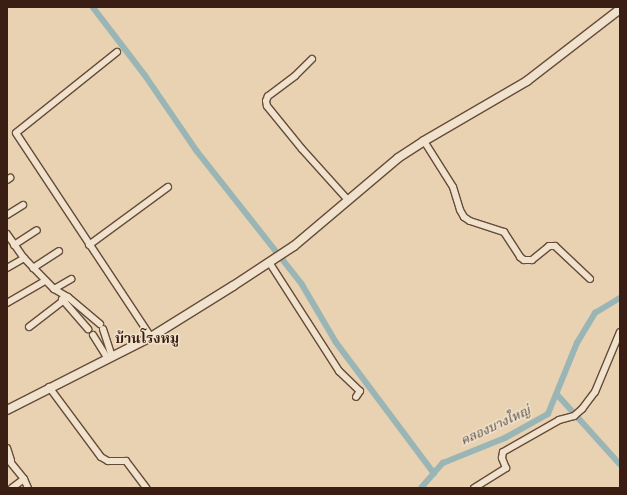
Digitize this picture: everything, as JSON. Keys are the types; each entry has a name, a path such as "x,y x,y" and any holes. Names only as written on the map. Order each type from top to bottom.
{"street":[{"path":"7,410 49,387 151,337 291,248 398,158 424,141 527,81 620,9"},
{"path":"117,52 16,132 151,337"},
{"path":"312,59 295,76 268,96 266,101 267,106 311,160 348,200"},
{"path":"424,141 453,187 460,210 464,217 470,221 504,232 520,257 524,260 532,260 549,246 555,246 590,280"},
{"path":"89,245 168,186"},
{"path":"7,215 23,205"},
{"path":"14,245 37,230"},
{"path":"8,237 24,258 55,291 102,327 110,358"},
{"path":"33,268 59,251"},
{"path":"7,268 24,258"},
{"path":"272,260 339,371 360,391 356,398"},
{"path":"55,291 71,279"},
{"path":"7,303 45,281"},
{"path":"29,327 66,299"},
{"path":"66,299 88,329"},
{"path":"474,488 484,486 506,468 502,458 503,452 559,420 574,416 582,409 595,392 620,332"},
{"path":"93,335 110,358"},
{"path":"49,387 101,457 108,461 126,461 146,488"},
{"path":"8,455 24,479 28,488"},
{"path":"12,488 24,479"}],"waterway":[{"path":"93,7 145,75 197,151 302,284 336,342 434,473"},
{"name":"คลองบางใหญ่","path":"421,488 443,463 505,438 548,414 577,343 595,313 620,298"},
{"path":"557,394 620,464"}],"district":[{"name":"บ้านโรงหมู","path":"147,339"}]}
